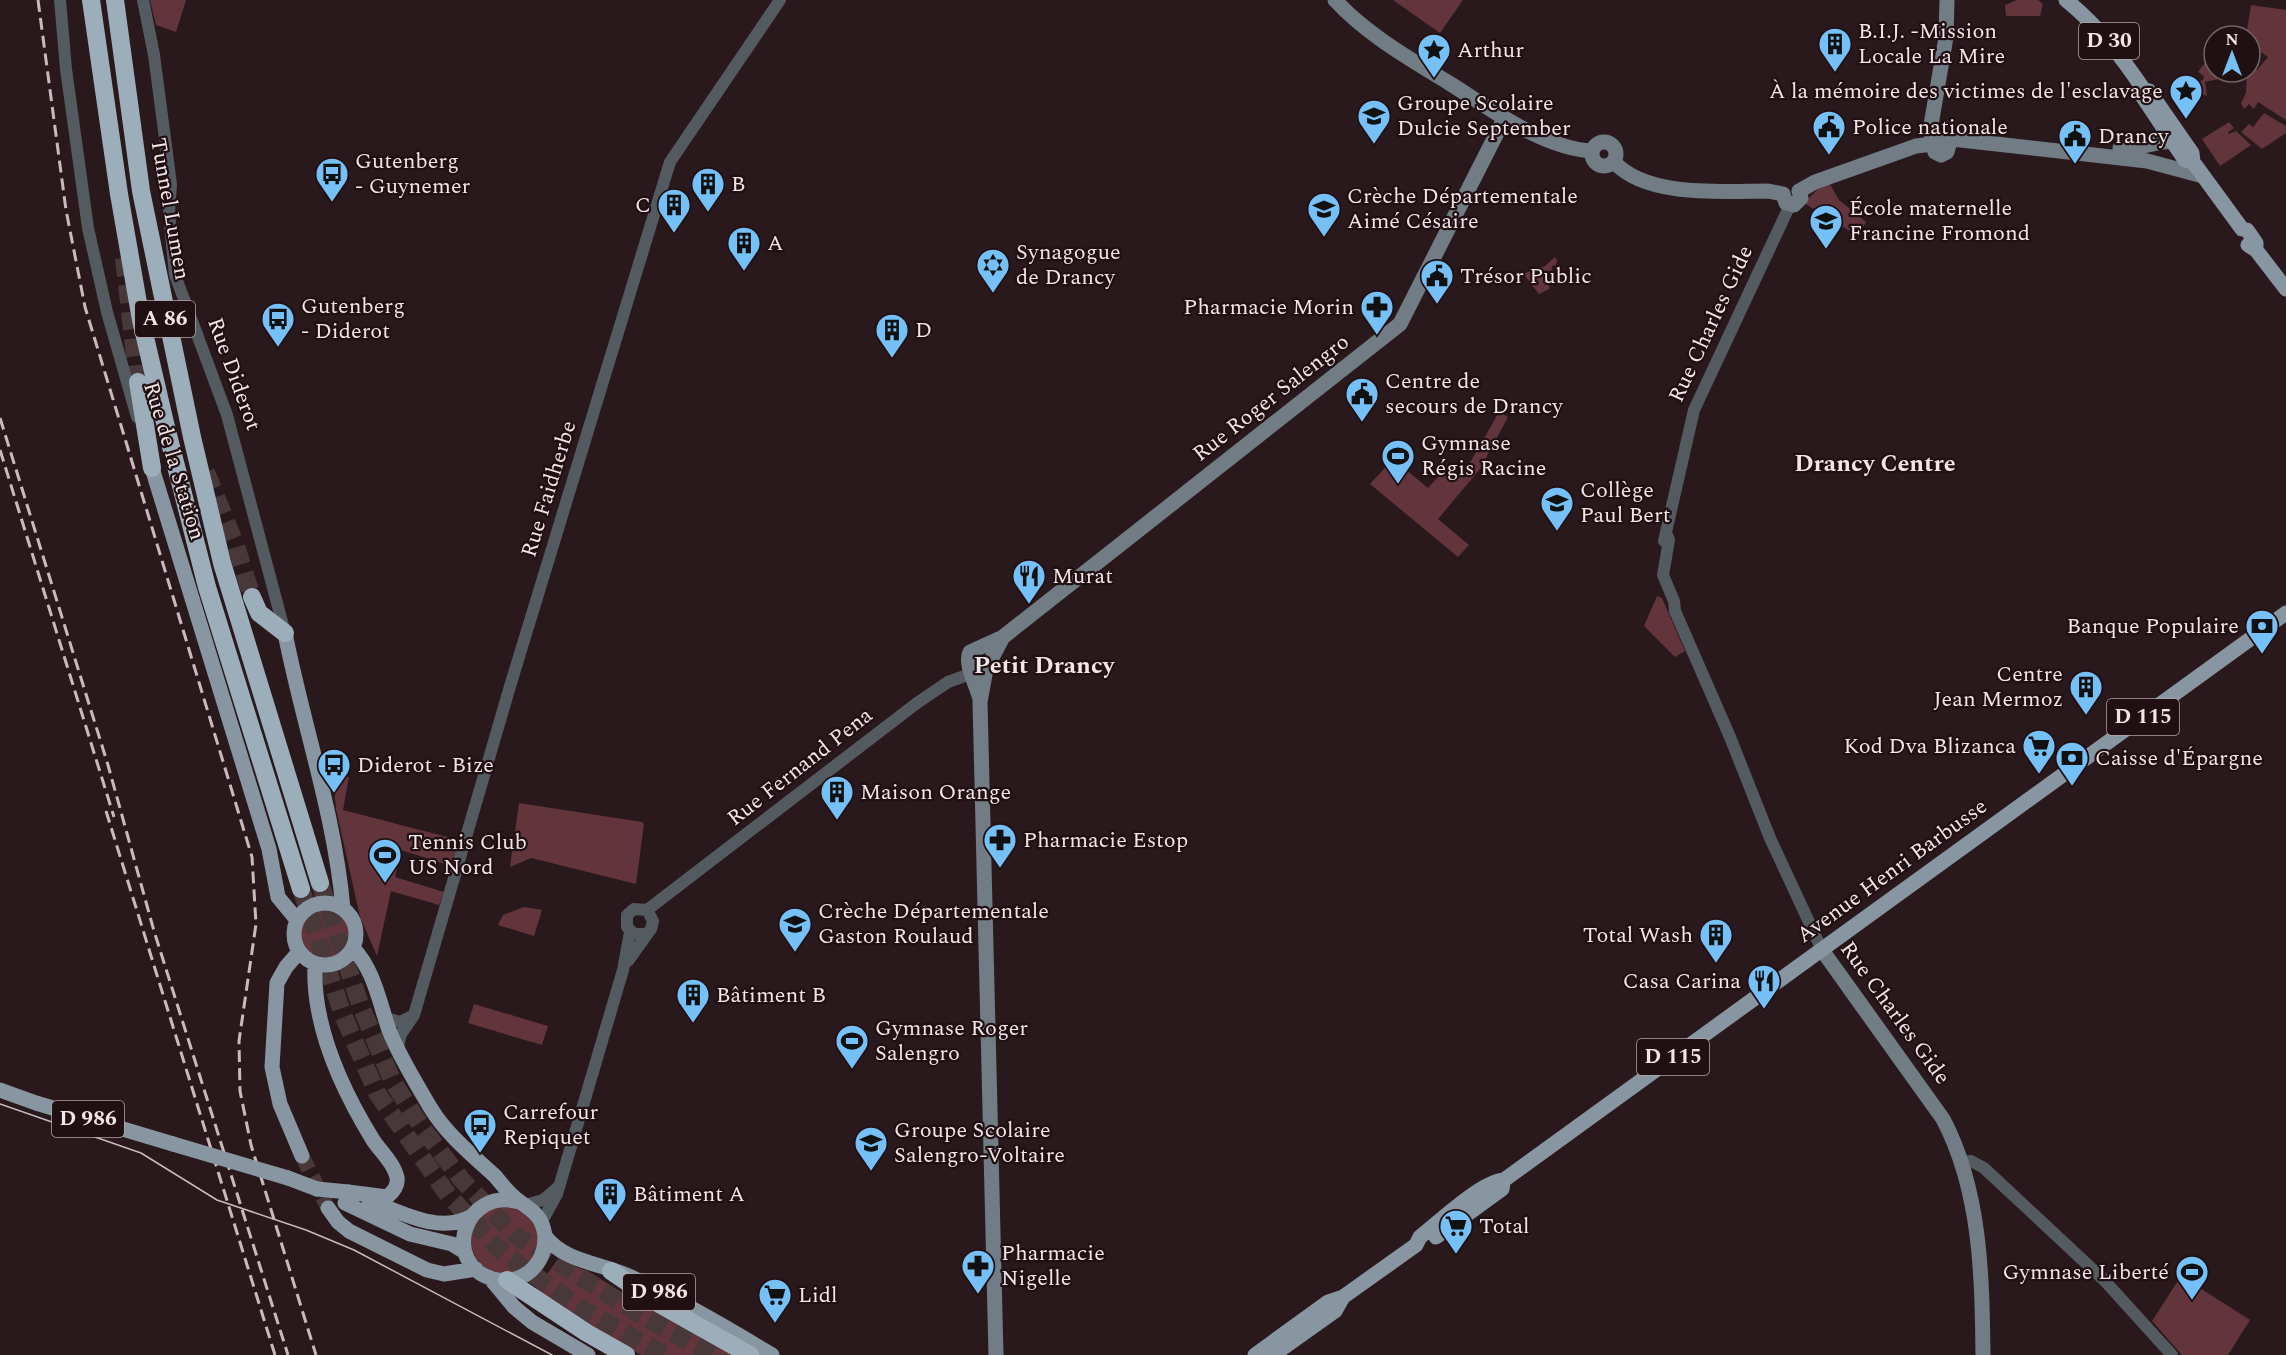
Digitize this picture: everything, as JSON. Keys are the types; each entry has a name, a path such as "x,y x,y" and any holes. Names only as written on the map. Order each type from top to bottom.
{"highway":[{"name":"Tunnel Lumen","path":"92,0 119,194 141,320 166,427 207,587 301,889"},
{"name":"Tunnel Lumen","path":"115,0 141,191 164,314 219,550 320,883"},
{"path":"138,382 152,468"},
{"path":"252,597 260,613 279,627"},
{"path":"611,1271 662,1305 750,1355"},
{"path":"491,1276 626,1355"}],"main road":[{"path":"1335,0 1387,44 1504,119 1573,148 1592,151 1598,163 1606,165 1614,162 1623,171 1669,188 1768,191 1787,200 1790,187 1799,191 1815,182 1916,146 1938,142 2159,154 2170,140 2173,122"},
{"path":"1938,142 1931,128 1946,36 1947,0"},
{"name":"D 30","path":"2066,0 2101,31 2144,90 2143,97 2156,120 2185,160 2191,155"},
{"name":"D 30","path":"2144,90 2151,91 2173,122 2203,176 2242,229 2241,234 2245,241 2250,248 2256,250 2286,289"},
{"name":"Rue Roger Salengro","path":"968,657 974,649 989,650 1400,324 1504,119"},
{"path":"2147,154 2156,120"},
{"path":"1495,136 1522,128"},
{"path":"2147,154 2203,176"},
{"name":"Rue de la Station","path":"152,468 269,849 278,897 297,920"},
{"name":"Avenue Henri Barbusse","path":"1343,1297 1416,1245 1420,1238 1461,1212 1496,1181 1504,1180 1524,1166 2286,613"},
{"name":"Rue Diderot","path":"279,627 297,679 318,766 340,880 343,909"},
{"path":"989,650 979,671 996,1355"},
{"path":"968,657 979,671"},
{"path":"324,903 340,880"},
{"path":"324,903 343,909 349,915 356,931 353,948 337,963 315,964 299,952 293,936 297,920 313,905 324,903"},
{"path":"328,1208 349,1231 427,1270 444,1274 523,1276 535,1266 543,1252 543,1229 522,1203 448,1132 430,1107 398,1047 365,961 353,948"},
{"name":"Rue Charles Gide","path":"1822,950 1943,1119 1956,1143 1980,1249 1983,1355"},
{"path":"299,952 286,967 277,983 272,1067 280,1104 302,1156"},
{"path":"315,964 315,1003 334,1059 373,1140 392,1165 397,1177 393,1192 387,1197 346,1198"},
{"name":"D 986","path":"0,1090 346,1198 410,1234 452,1244 465,1252"},
{"path":"346,1198 435,1222 454,1224 471,1216 483,1205 497,1200 522,1203"},
{"path":"471,1216 464,1233 465,1252 491,1276 514,1307 532,1322 588,1355"},
{"name":"D 986","path":"543,1229 563,1251 611,1271 630,1276 772,1355"},
{"path":"1273,1355 1335,1311 1343,1297"},
{"name":"D 115","path":"1254,1355 1328,1302 1343,1297"}],"street":[{"name":"Rue de la Station","path":"60,0 66,69 88,228 106,312 152,468"},
{"name":"Rue Diderot","path":"142,0 154,55 171,184 170,213 175,275 227,415 273,583 279,627"},
{"name":"Rue Faidherbe","path":"414,1015 471,826 478,790 517,684 522,652 670,162 780,0"},
{"name":"Rue Charles Gide","path":"1787,200 1694,410 1681,458 1667,535 1658,566 1770,838 1822,950"},
{"name":"Rue Diderot","path":"273,583 279,627"},
{"name":"Rue Fernand Pena","path":"951,681 968,657"},
{"name":"Rue Fernand Pena","path":"650,915 679,887 917,703 951,681 979,671"},
{"path":"951,681 966,685 980,699"},
{"path":"543,1229 557,1194 623,970 630,932 626,922 627,915 637,908 650,915 651,929 645,934 623,970"},
{"path":"630,932 645,934"},
{"path":"386,1018 400,1022 414,1015"},
{"path":"398,1047 401,1034 414,1015"},
{"path":"1960,1162 1971,1161 1984,1167 2104,1280 2172,1355"},
{"path":"522,1203 543,1200 557,1188"}],"shaded area":[{"path":"150,0 186,0 176,32 156,25"},
{"path":"1393,0 1463,0 1440,33"},
{"path":"2017,0 2038,0 2043,4 2040,16 2006,16 2005,5"},
{"path":"2251,5 2286,10 2286,120 2258,102 2254,109 2249,104 2244,109 2241,103 2246,93 2246,84 2262,84 2262,64 2268,57 2262,53 2262,24 2248,24"},
{"path":"2193,79 2198,82 2202,80 2202,84 2205,84 2207,96 2186,89"},
{"path":"2264,113 2286,126 2286,133 2262,149 2241,132 2249,124 2253,127"},
{"path":"2229,122 2234,128 2228,132 2229,134 2236,131 2251,145 2220,166 2202,139"},
{"path":"1830,184 1839,200 1866,222 1858,236 1804,203 1820,187"},
{"path":"1555,257 1557,261 1556,265 1552,266 1549,289 1539,294 1525,276 1520,275 1545,266"},
{"name":"Gymnase Régis Racine","path":"1499,412 1508,417 1480,469 1438,519 1469,545 1458,557 1370,484 1393,459 1428,488 1438,477 1460,474 1471,461"},
{"path":"1657,596 1662,598 1685,651 1675,657 1644,626"},
{"name":"Tennis Club US Nord","path":"336,775 349,777 343,810 459,840 451,866 401,850 395,877 444,892 439,905 391,891 377,956 360,917 336,809 333,779"},
{"path":"519,803 642,822 644,824 636,884 531,858 510,867"},
{"path":"524,907 542,910 534,936 498,925 503,915"},
{"path":"320,910 330,910 342,917 349,929 349,939 342,951 330,958 320,958 305,947 301,939 301,929 312,914"},
{"path":"474,1004 548,1026 542,1045 468,1023"},
{"path":"505,1206 518,1209 529,1216 536,1227 539,1240 536,1253 529,1264 518,1271 505,1274 492,1271 481,1264 474,1253 471,1240 474,1227 481,1216 492,1209"},
{"path":"558,1259 591,1273 640,1304 737,1355 641,1355 577,1320 535,1291"},
{"name":"Gymnase Liberté","path":"2181,1276 2250,1320 2228,1355 2182,1355 2152,1321"}],"tunnel":[{"path":"124,258 138,382"},
{"path":"206,472 236,546 252,597"},
{"path":"320,883 361,1007 393,1082 423,1129 461,1179 515,1235 639,1314 714,1355"},
{"path":"301,889 343,1015 377,1093 448,1195 503,1253 582,1309 665,1355"},
{"path":"302,1156 328,1208"}],"tram line":[{"path":"0,1104 141,1153 217,1200 306,1230 354,1250 552,1355"}],"railway":[{"path":"38,0 66,210 85,307 252,857 256,924 239,1041 240,1091 251,1145 316,1355"},
{"path":"0,418 108,765 154,931 288,1355"},
{"path":"0,450 114,817"},
{"path":"106,811 275,1355"}],"place":[{"name":"B.I.J. -Mission Locale La Mire","path":"1835,73"},
{"name":"Arthur","path":"1434,79"},
{"name":"À la mémoire des victimes de l'esclavage","path":"2186,120"},
{"name":"Groupe Scolaire Dulcie September","path":"1374,145"},
{"name":"Police nationale","path":"1829,156"},
{"name":"Drancy","path":"2075,165"},
{"name":"Gutenberg - Guynemer","path":"332,203"},
{"name":"B","path":"708,213"},
{"name":"C","path":"674,234"},
{"name":"Crèche Départementale Aimé Césaire","path":"1324,238"},
{"name":"École maternelle Francine Fromond","path":"1826,250"},
{"name":"A","path":"744,272"},
{"name":"Synagogue de Drancy","path":"993,294"},
{"name":"Trésor Public","path":"1437,305"},
{"name":"Pharmacie Morin","path":"1377,336"},
{"name":"Gutenberg - Diderot","path":"278,348"},
{"name":"D","path":"892,359"},
{"name":"Centre de secours de Drancy","path":"1362,423"},
{"name":"Gymnase Régis Racine","path":"1398,485"},
{"name":"Collège Paul Bert","path":"1557,532"},
{"name":"Murat","path":"1029,605"},
{"name":"Banque Populaire","path":"2262,655"},
{"name":"Centre Jean Mermoz","path":"2086,716"},
{"name":"Kod Dva Blizanca","path":"2039,775"},
{"name":"Caisse d'Épargne","path":"2072,787"},
{"name":"Diderot - Bize","path":"334,794"},
{"name":"Maison Orange","path":"837,821"},
{"name":"Pharmacie Estop","path":"1000,869"},
{"name":"Tennis Club US Nord","path":"385,884"},
{"name":"Crèche Départementale Gaston Roulaud","path":"795,953"},
{"name":"Total Wash","path":"1716,964"},
{"name":"Casa Carina","path":"1764,1010"},
{"name":"Bâtiment B","path":"693,1024"},
{"name":"Gymnase Roger Salengro","path":"852,1070"},
{"name":"Carrefour Repiquet","path":"480,1154"},
{"name":"Groupe Scolaire Salengro-Voltaire","path":"871,1172"},
{"name":"Bâtiment A","path":"610,1223"},
{"name":"Total","path":"1456,1255"},
{"name":"Pharmacie Nigelle","path":"978,1295"},
{"name":"Gymnase Liberté","path":"2192,1301"},
{"name":"Lidl","path":"775,1324"}],"district":[{"name":"Drancy Centre","path":"1875,464"},
{"name":"Petit Drancy","path":"1044,666"}]}
